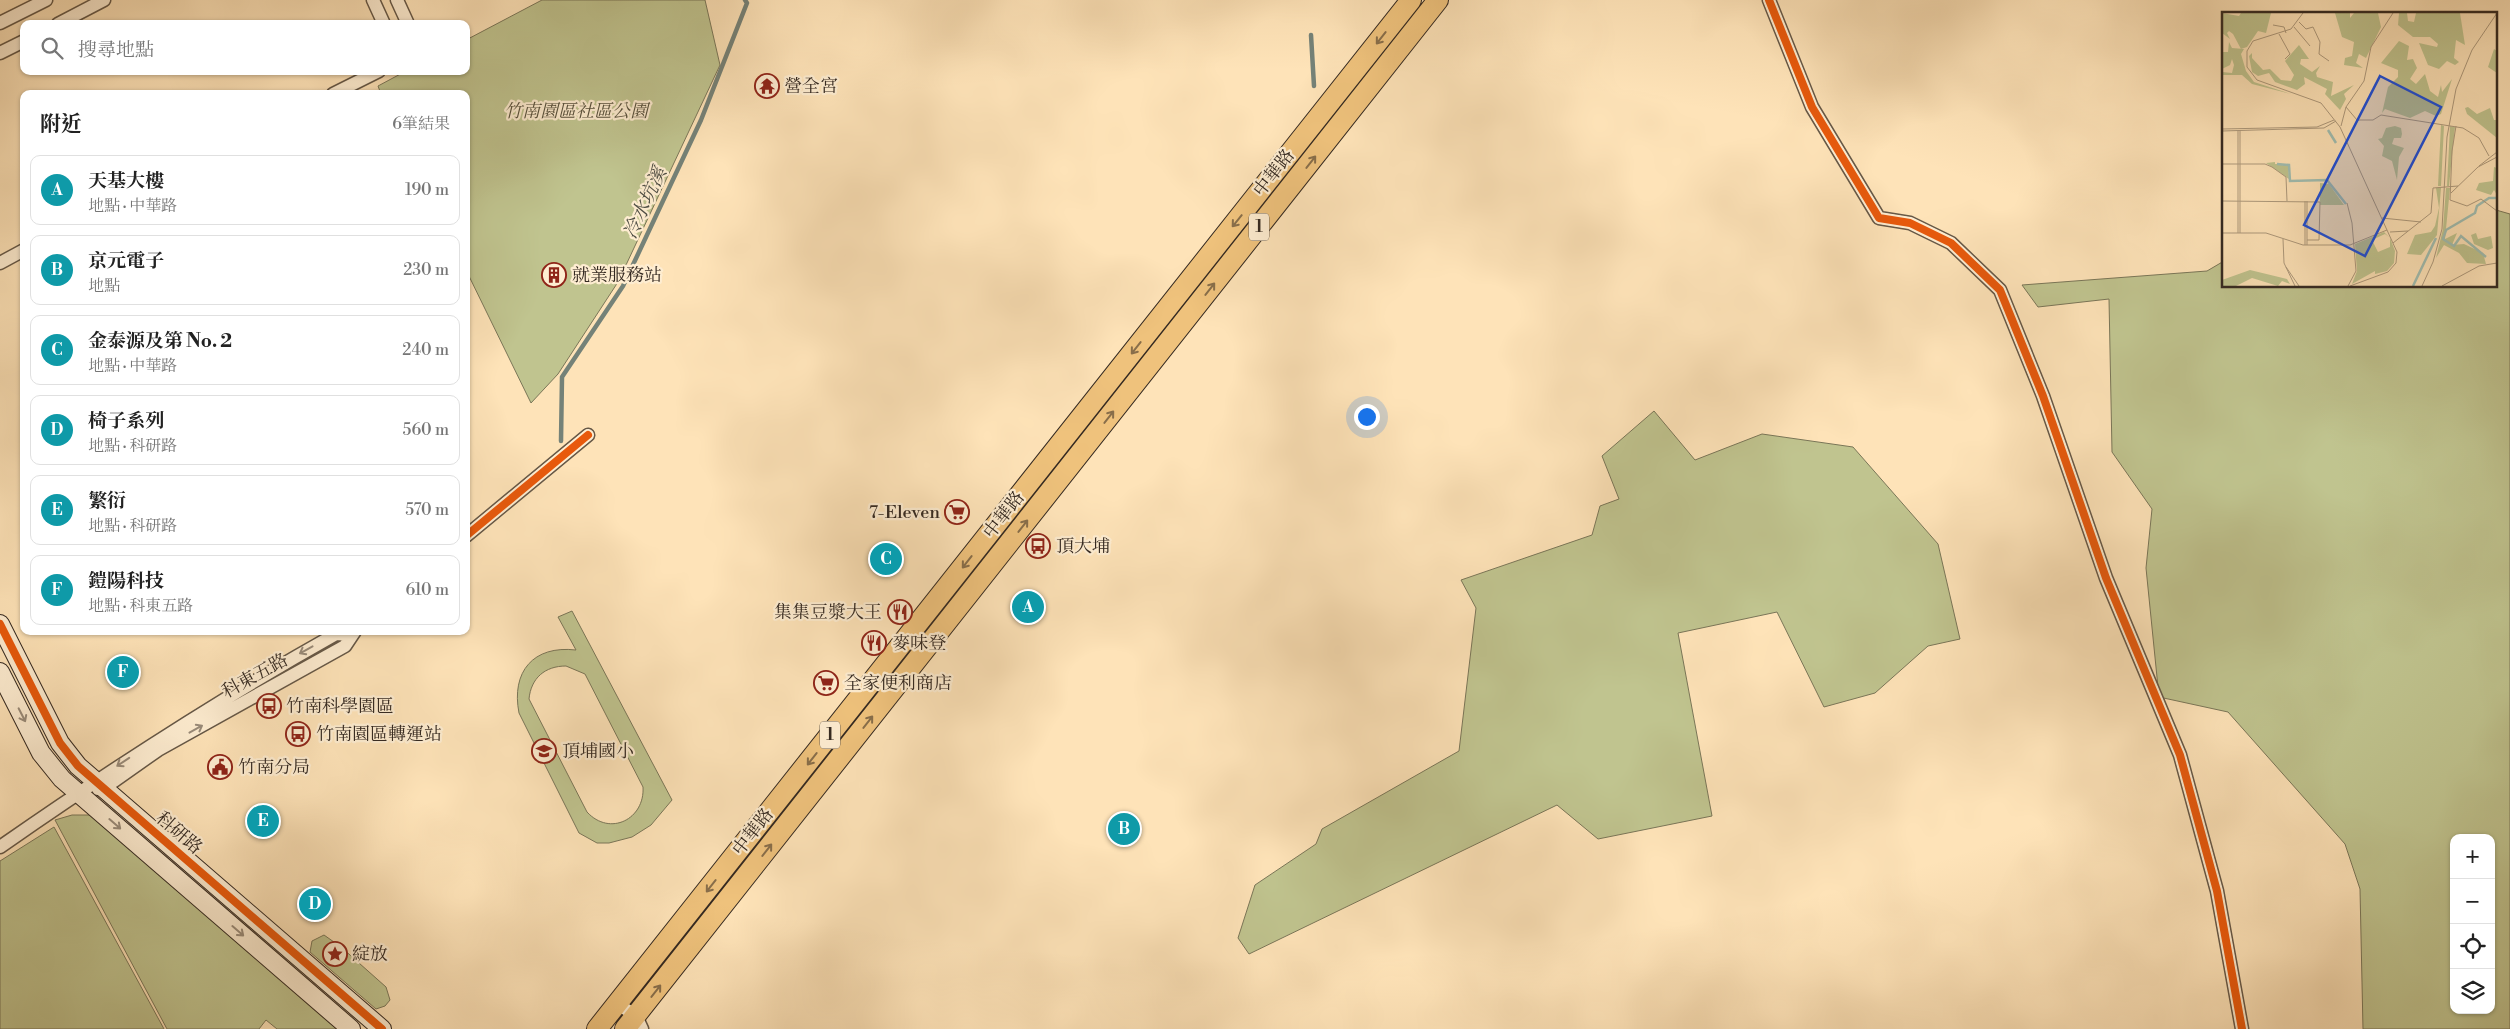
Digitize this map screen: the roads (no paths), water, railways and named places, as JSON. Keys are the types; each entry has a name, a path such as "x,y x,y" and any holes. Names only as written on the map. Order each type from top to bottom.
{"main road":[{"name":"中華路","path":"634,1025 1438,0"},
{"name":"中華路","path":"597,1029 1408,4"},
{"path":"1408,4 1421,22"}],"street":[{"path":"0,23 46,0"},
{"path":"66,20 104,0"},
{"path":"373,0 382,20"},
{"path":"397,0 406,20"},
{"path":"1769,0 1812,106 1879,218 1910,223 1951,244 2000,290 2043,396 2106,578 2180,755 2217,891 2242,1029"},
{"path":"0,53 20,43"},
{"path":"341,90 371,75"},
{"path":"0,263 20,252"},
{"path":"470,533 588,435"},
{"name":"科研路","path":"0,624 60,743 78,766 382,1029"},
{"name":"科東五路","path":"78,793 100,785 158,750 345,646 352,635"},
{"name":"科研路","path":"0,672 41,753 62,779 352,1029"},
{"path":"0,847 78,793"},
{"path":"618,1004 634,1025"}],"waterway":[{"name":"冷水坑溪","path":"561,441 562,377 623,286 701,120 747,3 745,0"},
{"path":"1311,35 1314,86"}],"place":[{"name":"營全宮","path":"767,86"},
{"name":"就業服務站","path":"554,275"},
{"name":"7-Eleven","path":"957,512"},
{"name":"頂大埔","path":"1038,546"},
{"name":"金泰源及第 No. 2","path":"886,559"},
{"name":"天基大樓","path":"1028,607"},
{"name":"集集豆漿大王","path":"900,612"},
{"name":"麥味登","path":"874,643"},
{"name":"鎧陽科技","path":"123,672"},
{"name":"全家便利商店","path":"826,683"},
{"name":"竹南科學園區","path":"269,706"},
{"name":"竹南園區轉運站","path":"298,734"},
{"name":"頂埔國小","path":"544,751"},
{"name":"竹南分局","path":"220,767"},
{"name":"繁衍","path":"263,821"},
{"name":"京元電子","path":"1124,829"},
{"name":"椅子系列","path":"315,904"},
{"name":"綻放","path":"335,954"}],"park label":[{"name":"竹南園區社區公園","path":"576,111"}]}
